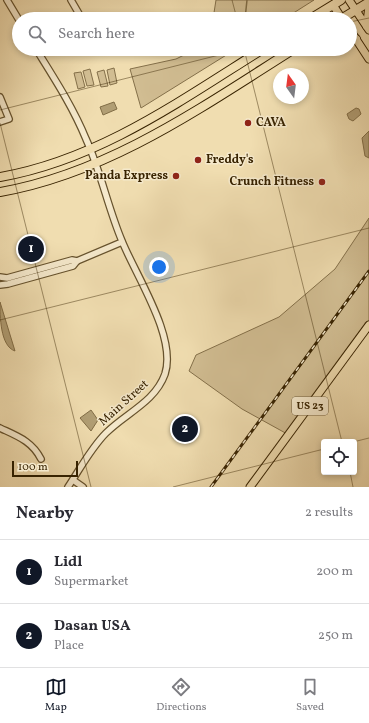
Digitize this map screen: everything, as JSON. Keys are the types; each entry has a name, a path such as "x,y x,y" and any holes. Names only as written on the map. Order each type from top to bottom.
{"highway":[{"path":"322,12 341,0"},
{"path":"352,12 369,2"},
{"path":"368,28 369,10"},
{"path":"0,177 46,165 126,133 252,56"},
{"path":"0,192 49,180 96,163 141,142 283,56"}],"main road":[{"path":"349,0 355,10"},
{"path":"333,5 338,12"},
{"path":"357,13 368,28"},
{"path":"357,42 369,59"},
{"name":"US 23","path":"250,487 369,326"}],"street":[{"path":"7,0 14,12"},
{"path":"71,0 78,12"},
{"name":"Main Street","path":"40,56 74,111 96,163 122,242 159,319 167,345 165,373 160,385 151,397 117,422 105,434 68,487"},
{"path":"0,97 9,120 0,122"},
{"path":"0,285 73,266 77,261 122,242"},
{"path":"0,277 7,278 72,260 77,261"},
{"path":"0,428 25,439 36,448 41,459"},
{"path":"73,480 83,487"}],"shaded area":[{"path":"216,0 314,0 295,12 214,12"},
{"path":"182,56 225,56 141,108 130,69 176,59"},
{"path":"114,68 117,83 110,85 107,70"},
{"path":"90,69 94,85 87,86 83,71"},
{"path":"104,70 108,86 101,87 97,72"},
{"path":"81,72 85,87 78,89 74,73"},
{"path":"114,102 117,109 103,115 100,107"},
{"path":"356,108 359,109 361,114 353,121 349,119 347,114"},
{"path":"369,131 369,158 365,156 362,138"},
{"path":"369,218 369,321 289,435 242,409 189,371 196,355 279,317 335,269"},
{"path":"0,302 15,351 6,343 4,337 1,322"},
{"path":"91,410 98,420 91,431 80,418"}],"waterway":[{"path":"246,12 247,0"}],"railway":[{"path":"211,487 369,271"}],"place":[{"name":"CAVA","path":"248,123"},
{"name":"Freddy's","path":"198,160"},
{"name":"Panda Express","path":"176,176"},
{"name":"Crunch Fitness","path":"322,182"},
{"name":"Lidl","path":"31,249"},
{"name":"Dasan USA","path":"185,429"}]}
